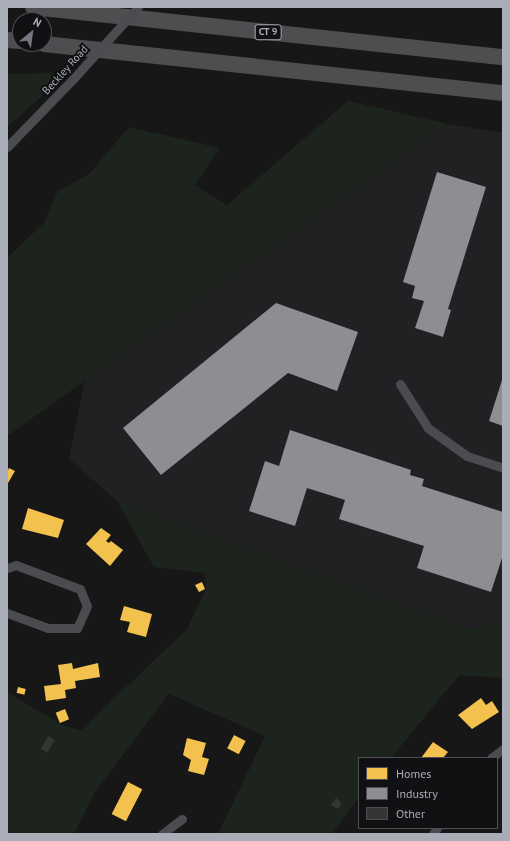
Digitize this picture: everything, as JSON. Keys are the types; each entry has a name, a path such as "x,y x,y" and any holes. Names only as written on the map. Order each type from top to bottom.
{"highway":[{"name":"CT 9","path":"33,7 503,57"},
{"path":"52,45 503,92"}],"street":[{"name":"Beckley Road","path":"7,147 73,79 138,7"},
{"path":"400,384 428,428 467,456 503,468"},
{"path":"7,568 16,565 80,589 87,606 77,628 48,628 7,613"},
{"path":"492,757 503,750"},
{"path":"162,834 182,819"}],"shaded area":[{"path":"54,73 41,97 7,127 7,74"},
{"path":"348,101 448,124 7,436 7,258 44,223 58,191 89,174 129,127 220,148 195,185 227,205"},
{"path":"448,124 503,133 503,616 472,630 117,501 69,459 85,379"},
{"path":"117,501 472,630 503,616 503,678 459,675 392,757 358,757 358,799 332,834 218,834 265,736 169,694 95,792 74,834 7,834 7,692 64,726 81,730 187,629 206,589 205,573 154,567"}],"building: Homes":[{"path":"9,468 15,471 8,483 7,472"},
{"path":"28,508 64,520 58,538 22,529"},
{"path":"101,528 111,535 106,541 109,543 111,541 123,550 110,566 86,544"},
{"path":"202,582 205,589 199,592 195,585"},
{"path":"124,606 152,614 146,637 127,632 130,622 120,620"},
{"path":"72,663 73,669 98,663 100,677 75,681 76,688 65,690 66,698 46,701 44,686 61,684 58,665"},
{"path":"18,687 26,689 24,695 17,693"},
{"path":"481,698 486,705 492,701 499,712 472,729 458,715"},
{"path":"65,709 69,719 60,723 56,713"},
{"path":"234,735 246,741 239,754 227,748"},
{"path":"187,738 206,743 202,757 209,759 204,775 188,771 191,760 183,755"},
{"path":"433,742 448,752 444,757 422,757"},
{"path":"128,782 142,789 126,821 112,814"}],"building: Industry":[{"path":"437,172 486,187 448,309 451,310 443,337 415,328 424,301 412,298 415,286 403,282"},
{"path":"276,303 358,332 337,391 288,373 161,475 123,428"},
{"path":"503,377 503,426 489,421"},
{"path":"290,430 411,470 410,475 424,479 422,486 503,512 503,555 491,592 417,568 424,546 339,519 345,500 307,488 295,526 249,511 265,461 279,466"}],"building: Other":[{"path":"48,736 55,740 47,753 40,749"},
{"path":"336,798 342,803 338,809 331,805"}]}
